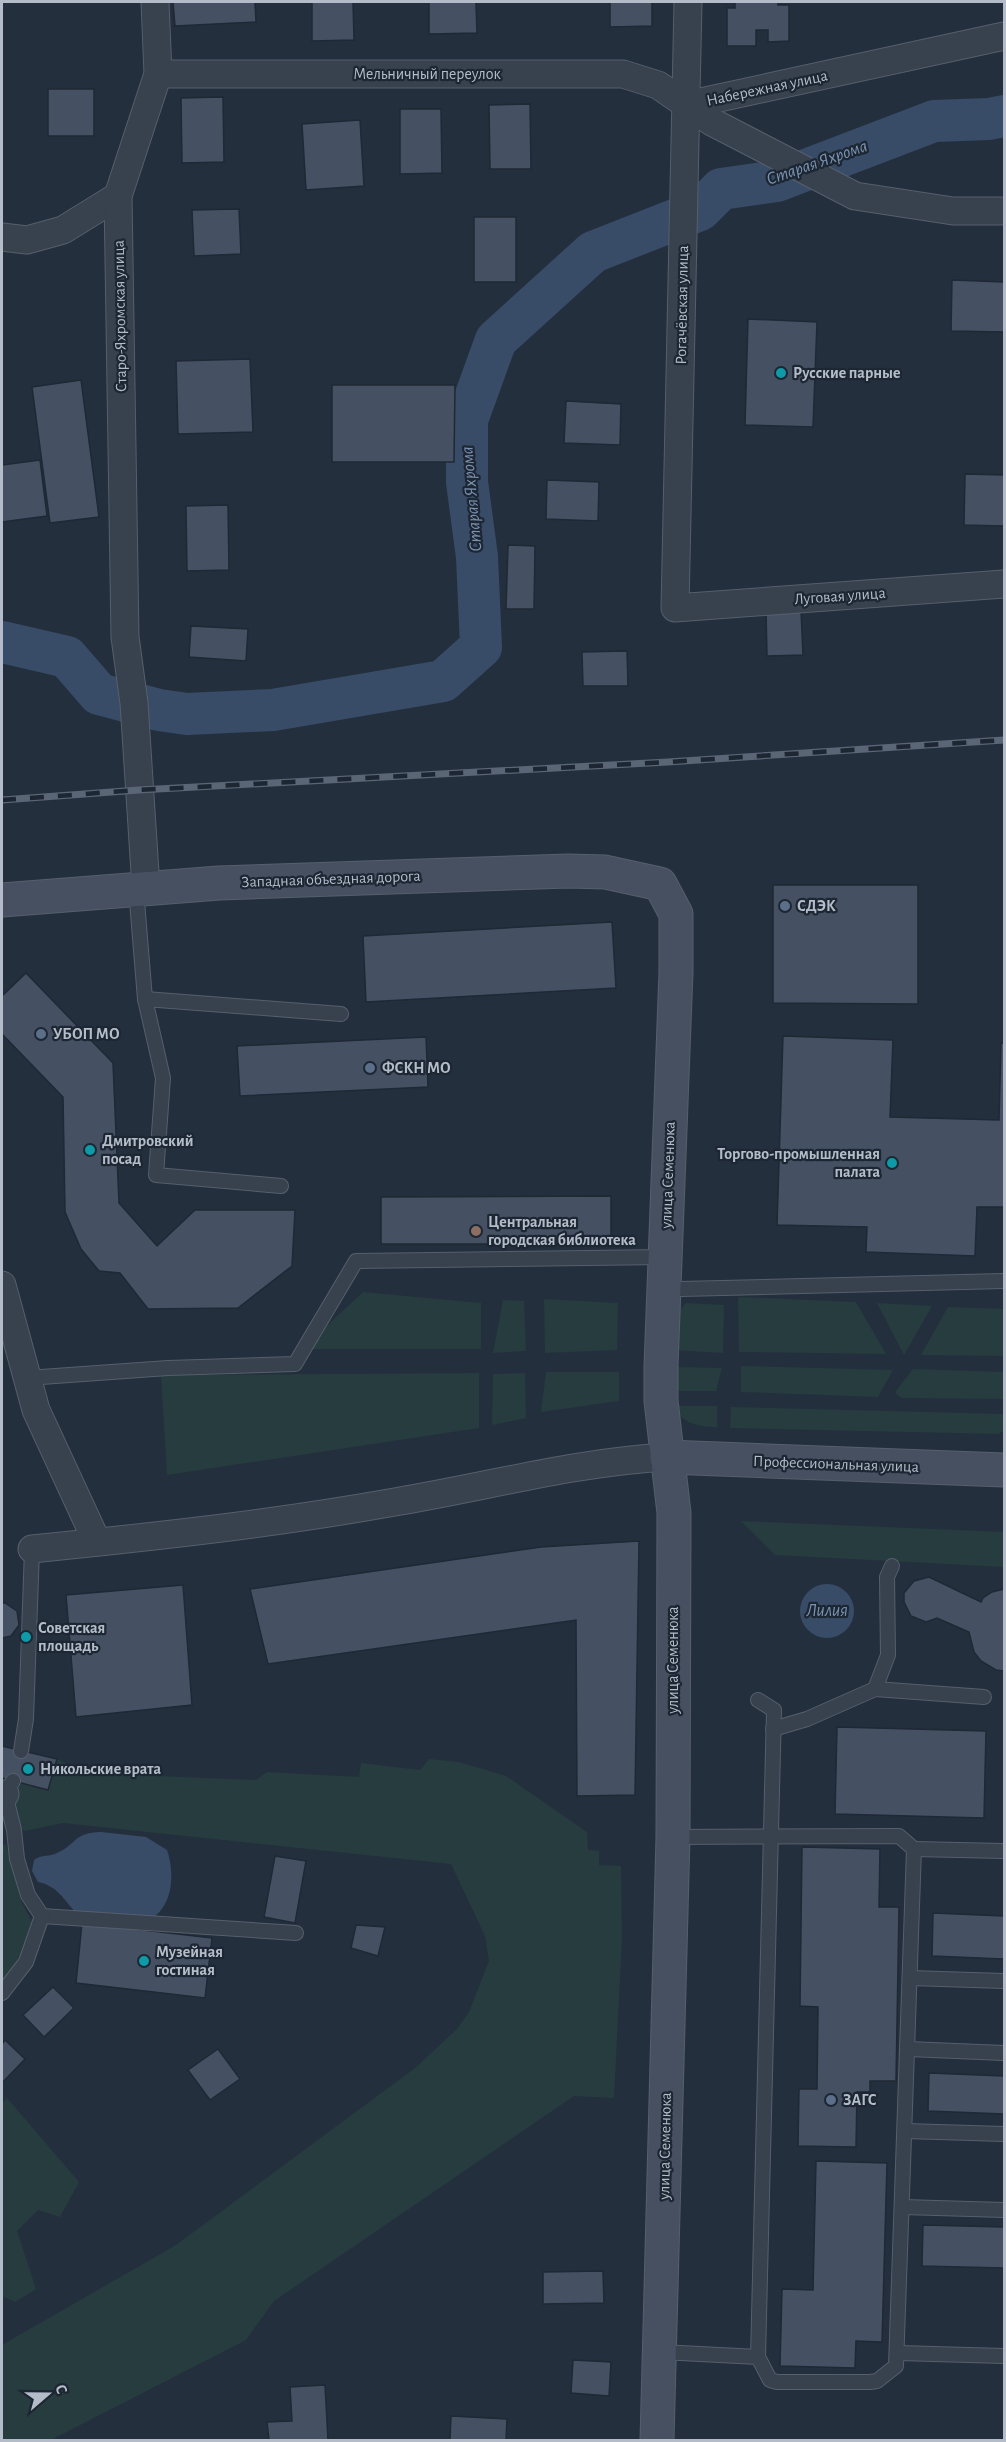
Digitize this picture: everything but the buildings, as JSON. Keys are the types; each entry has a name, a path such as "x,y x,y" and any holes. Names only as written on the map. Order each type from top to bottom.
{"main road":[{"name":"Западная объездная дорога","path":"2,900 219,883 568,871 605,872 660,884"},
{"name":"улица Семенюка","path":"657,2440 673,1837 674,1513 661,1401 676,972 676,914 660,884"},
{"name":"Профессиональная улица","path":"667,1457 1005,1470"}],"street":[{"name":"Старо-Яхромская улица","path":"141,889 134,703 125,637 118,196 158,74 155,2"},
{"name":"Рогачёвская улица","path":"675,608 688,2"},
{"name":"Набережная улица","path":"687,105 1005,36"},
{"name":"Мельничный переулок","path":"158,74 623,74 658,86 687,105"},
{"name":"Набережная улица","path":"687,105 712,122 855,196 953,211 1005,211"},
{"path":"2,237 27,240 63,230 118,196"},
{"name":"Луговая улица","path":"675,608 1005,584"},
{"path":"2,1285 36,1410 97,1542"},
{"path":"33,1549 388,1504 623,1459 667,1457"}],"lane":[{"path":"141,889 145,999 163,1077 156,1175 281,1186"},
{"path":"145,999 340,1014"},
{"path":"27,1378 168,1368 295,1364 356,1261 665,1272 681,1289 1005,1281"},
{"path":"21,1750 26,1719 33,1549"},
{"path":"875,1689 888,1654 887,1577 892,1566"},
{"path":"773,1729 807,1719 875,1689 984,1697"},
{"path":"758,1700 774,1710 758,2357 770,2380 777,2382 876,2382 896,2366 914,1849"},
{"path":"6,1791 17,1859 28,1895 42,1916"},
{"path":"673,1837 899,1836 914,1849 1005,1851"},
{"path":"42,1916 296,1933"},
{"path":"2,1993 26,1962 42,1916"},
{"path":"910,1978 1005,1981"},
{"path":"908,2049 1005,2053"},
{"path":"905,2131 1005,2134"},
{"path":"903,2207 1005,2210"},
{"path":"661,2352 758,2357"},
{"path":"898,2353 1005,2356"}],"green space":[{"path":"363,1292 481,1303 481,1349 302,1349"},
{"path":"738,1297 856,1302 886,1354 739,1352"},
{"path":"544,1299 618,1303 617,1350 545,1353"},
{"path":"503,1300 524,1301 526,1351 493,1353"},
{"path":"686,1303 724,1305 723,1353 672,1350 672,1319"},
{"path":"877,1303 932,1306 904,1355"},
{"path":"948,1307 1004,1309 1004,1356 921,1355"},
{"path":"741,1366 893,1370 878,1397 741,1392"},
{"path":"678,1367 722,1368 716,1391 677,1391"},
{"path":"913,1369 1004,1372 1004,1399 903,1398 898,1396 895,1392"},
{"path":"546,1372 619,1372 619,1401 541,1412"},
{"path":"479,1373 479,1428 167,1475 161,1375"},
{"path":"525,1373 526,1418 492,1425 493,1374"},
{"path":"673,1406 717,1406 717,1427 686,1421"},
{"path":"731,1407 1004,1414 1004,1430 999,1434 730,1428"},
{"path":"741,1521 1004,1532 1004,1567 775,1555"},
{"path":"57,1759 85,1773 256,1780 267,1772 359,1777 361,1763 420,1770 429,1759 459,1762 506,1776 587,1832 588,1850 599,1851 599,1865 621,1866 622,1938 614,2098 574,2096 274,2301 246,2340 51,2440 2,2440 2,2345 176,2245 415,2068 457,2029 469,2012 489,1961 485,1936 451,1864 63,1823 25,1831 14,1824 14,1800 21,1783 48,1789"},
{"path":"6,1844 21,1901 36,1929 2,1985 2,1846"},
{"path":"7,2098 79,2182 60,2217 38,2210 17,2231 36,2289 15,2302 2,2296 2,2103"}],"water":[{"name":"Лилия","path":"822,1584 832,1584 842,1588 850,1596 854,1611 850,1626 842,1634 832,1638 822,1638 812,1634 804,1626 800,1616 800,1606 804,1596 812,1588"},
{"path":"101,1832 146,1837 167,1850 171,1869 170,1887 165,1904 153,1918 76,1913 55,1890 38,1882 32,1871 34,1860 64,1850 85,1834"}],"waterway":[{"name":"Старая Яхрома","path":"2,642 67,657 99,694 159,710 187,714 273,710 443,681 481,647 477,557 467,482 467,420 496,340 593,252 700,210 721,189 777,181 934,121 989,119 1004,116"}],"railway":[{"path":"2,800 139,790 668,762 1004,740"}],"place":[{"name":"Русские парные","path":"781,373"},
{"name":"СДЭК","path":"785,906"},
{"name":"УБОП МО","path":"41,1034"},
{"name":"ФСКН МО","path":"370,1068"},
{"name":"Дмитровский посад","path":"90,1150"},
{"name":"Торгово-промышленная палата","path":"892,1163"},
{"name":"Центральная городская библиотека","path":"476,1231"},
{"name":"Советская площадь","path":"26,1637"},
{"name":"Никольские врата","path":"28,1769"},
{"name":"Музейная гостиная","path":"144,1961"},
{"name":"ЗАГС","path":"831,2100"}]}
